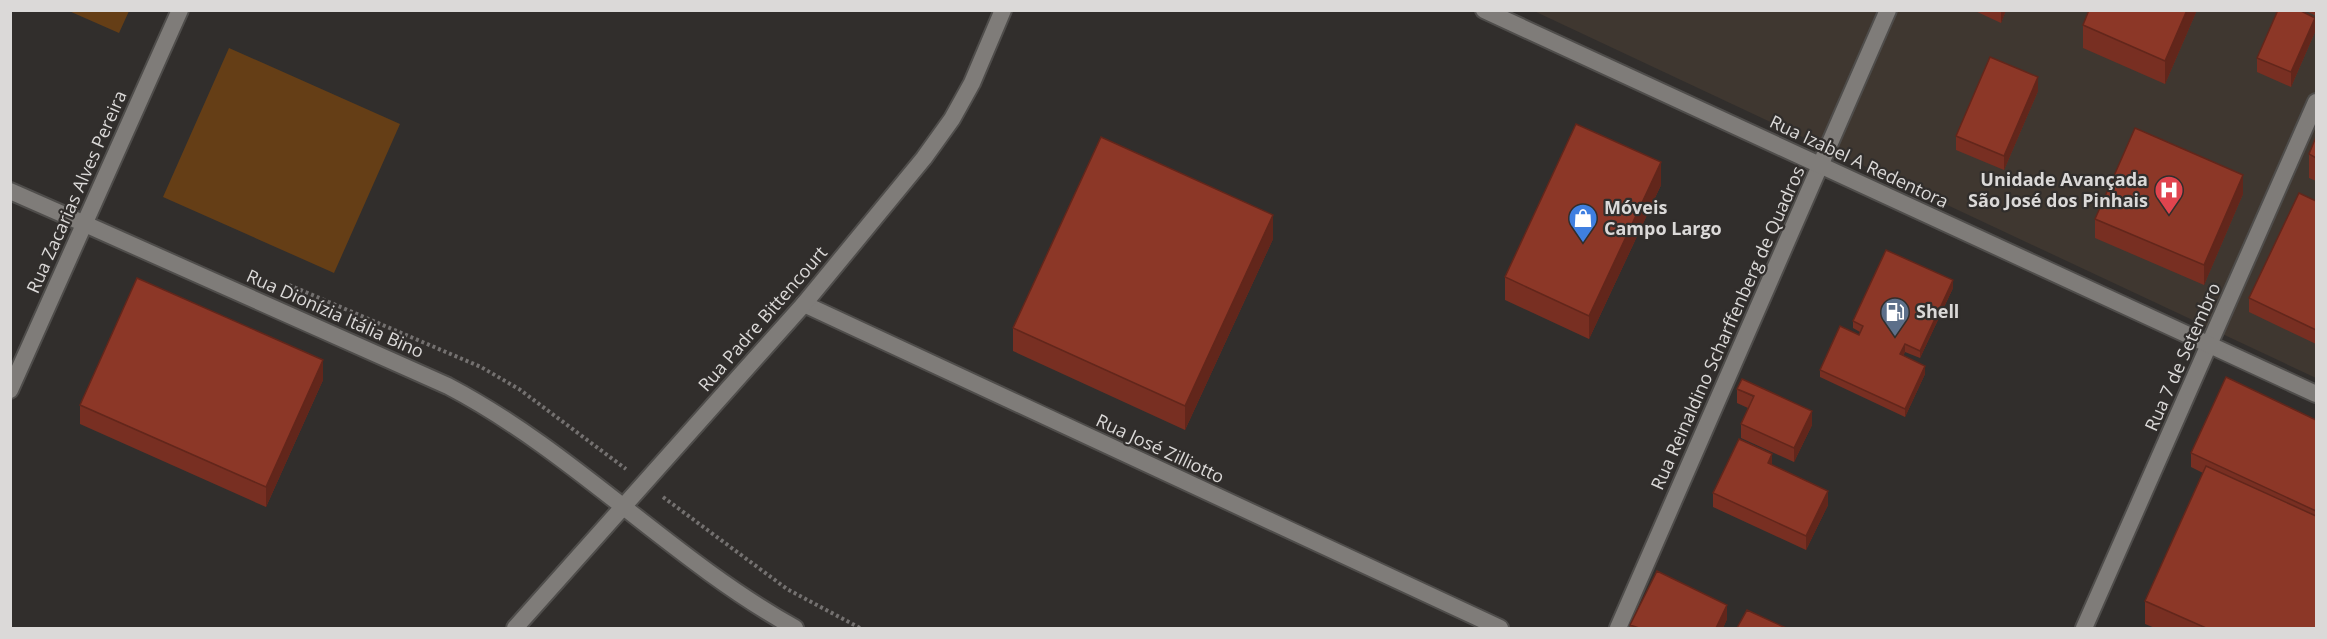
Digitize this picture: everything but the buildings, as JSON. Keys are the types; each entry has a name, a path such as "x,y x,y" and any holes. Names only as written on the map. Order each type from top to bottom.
{"main road":[{"name":"Rua Zacarias Alves Pereira","path":"10,390 180,10"},
{"name":"Rua Padre Bittencourt","path":"515,628 804,304 952,119 972,83 1002,10"},
{"name":"Rua Izabel A Redentora","path":"1484,10 2316,394"},
{"name":"Rua Reinaldino Scharffenberg de Quadros","path":"1618,628 1888,10"},
{"name":"Rua 7 de Setembro","path":"2084,628 2316,102"},
{"name":"Rua Dionízia Itália Bino","path":"10,191 448,386 491,408 537,439 712,575 795,628"},
{"name":"Rua José Zilliotto","path":"804,304 1500,628"}],"path":[{"path":"668,501 788,589 860,628"}],"shaded area":[{"path":"129,10 119,33 69,11"},
{"path":"1534,11 2316,11 2316,378"},
{"path":"229,48 400,124 334,273 163,197"}],"place":[{"name":"Unidade Avançada São José dos Pinhais","path":"2169,216"},
{"name":"Móveis Campo Largo","path":"1583,244"},
{"name":"Shell","path":"1895,338"}]}
